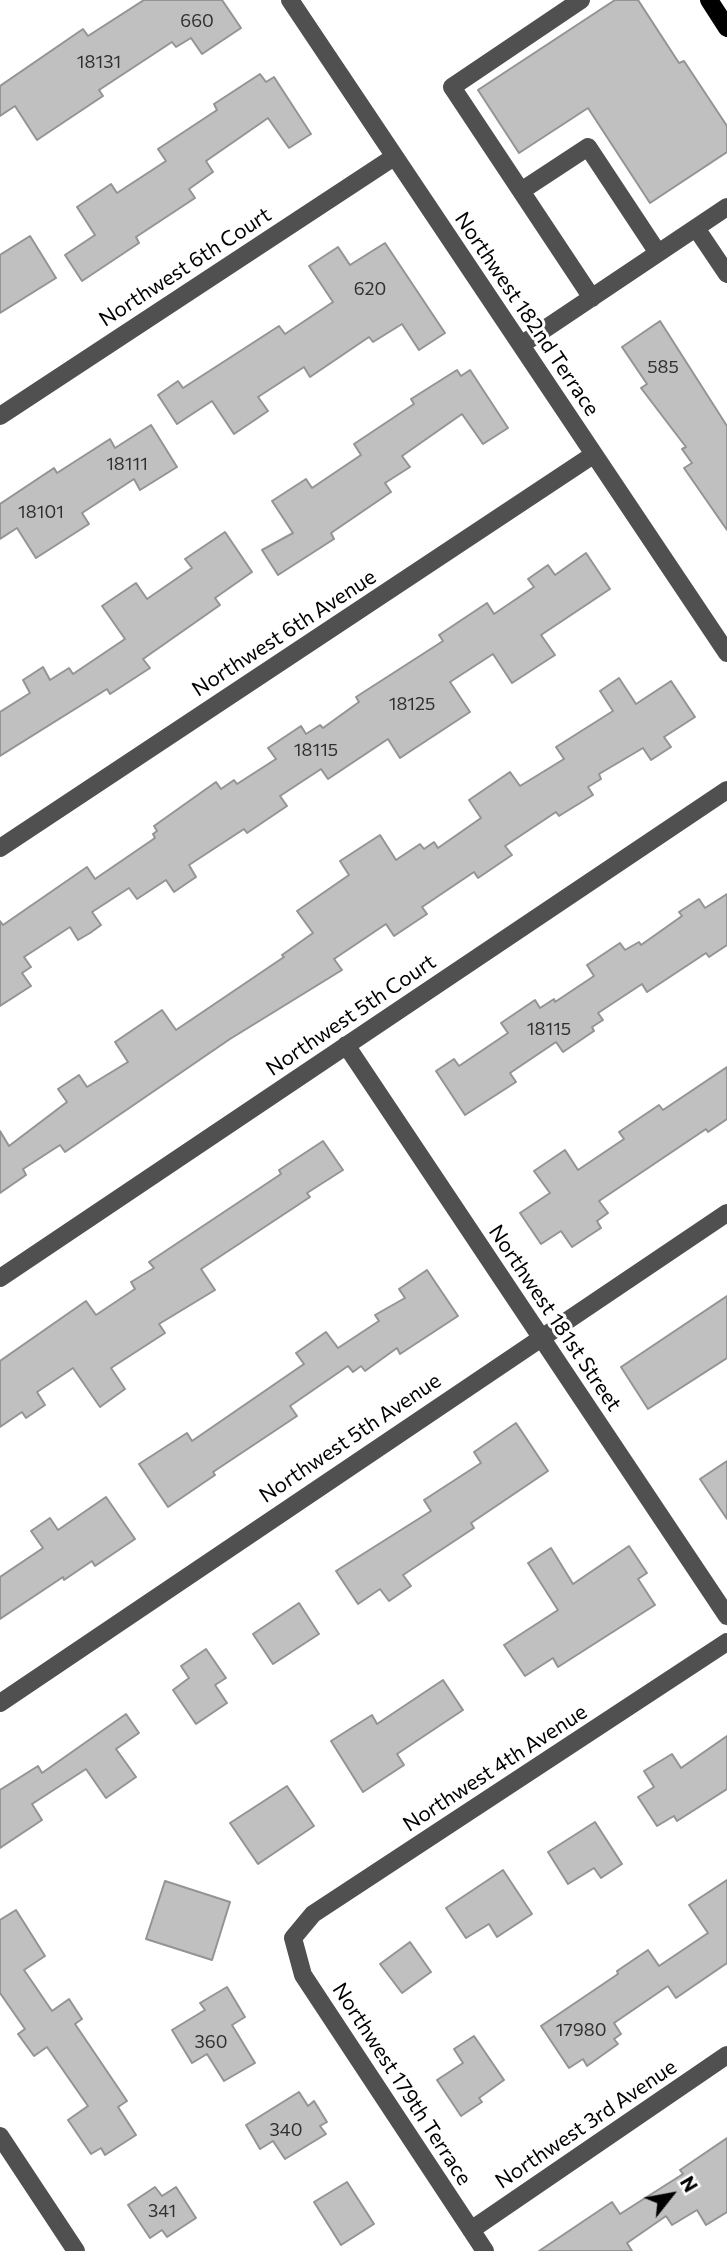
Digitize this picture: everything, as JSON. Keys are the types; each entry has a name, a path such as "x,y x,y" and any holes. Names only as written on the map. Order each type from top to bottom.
{"main road":[{"path":"709,0 727,28"}],"street":[{"name":"Northwest 182nd Terrace","path":"290,0 727,653"},
{"path":"581,0 452,87 592,298"},
{"path":"521,191 588,147 658,253"},
{"name":"Northwest 6th Court","path":"0,416 394,156"},
{"path":"521,345 727,207"},
{"path":"696,228 727,274"},
{"name":"Northwest 6th Avenue","path":"0,848 593,456"},
{"name":"Northwest 5th Court","path":"0,1278 727,790"},
{"name":"Northwest 181st Street","path":"346,1045 727,1616"},
{"name":"Northwest 5th Avenue","path":"0,1703 727,1213"},
{"name":"Northwest 4th Avenue","path":"293,1938 313,1914 727,1642"},
{"name":"Northwest 179th Terrace","path":"293,1938 303,1975 485,2251"},
{"name":"Northwest 3rd Avenue","path":"471,2230 727,2055"},
{"path":"0,2136 76,2251"}],"building":[{"path":"144,0 222,0 241,28 202,54 191,38 176,47 172,42 99,90 103,96 37,140 15,106 0,116 0,86 83,29 88,36"},
{"path":"615,0 638,0 679,63 684,61 727,126 727,152 650,203 588,108 519,153 478,90"},
{"path":"260,74 266,82 274,77 311,134 289,148 268,118 206,161 213,172 189,189 195,198 136,237 139,243 82,281 65,255 95,235 77,207 111,184 117,193 166,161 158,149 217,110 214,104"},
{"path":"30,236 56,278 0,313 0,255"},
{"path":"385,243 445,333 419,350 402,324 373,342 369,337 310,377 304,367 258,397 268,411 234,434 212,401 177,424 158,395 178,381 183,388 279,326 285,334 333,302 309,266 338,247 350,265"},
{"path":"660,321 727,426 727,530 684,468 692,463 682,449 686,447 641,388 647,384 622,347"},
{"path":"457,370 461,376 470,370 508,428 483,444 462,414 402,456 410,467 385,483 391,492 331,533 334,539 278,575 262,550 293,533 272,501 306,479 312,488 361,455 354,444 414,404 411,399"},
{"path":"151,425 177,467 140,490 134,479 82,513 89,524 36,558 17,528 0,539 0,504 54,468 57,473 110,439 115,448"},
{"path":"225,532 252,572 215,598 220,605 143,659 150,668 110,694 107,689 0,756 0,712 30,693 23,680 43,667 50,680 69,668 73,674 125,639 102,606 136,583 147,599 192,568 185,559"},
{"path":"586,553 610,589 541,635 555,655 512,683 493,654 450,682 470,712 400,758 388,739 328,779 321,769 280,796 287,806 247,833 244,829 189,865 196,877 174,892 166,880 137,899 129,888 92,912 101,925 90,933 78,940 70,927 24,957 31,967 22,973 31,986 0,1006 0,921 3,925 87,867 95,879 155,838 153,834 157,831 154,826 216,782 221,789 234,780 237,784 276,759 268,748 301,726 306,734 320,725 323,728 359,702 356,697 443,641 439,635 487,603 494,614 534,587 528,579 548,565 555,575"},
{"path":"619,678 636,704 671,681 695,717 664,737 671,747 651,760 643,748 599,774 601,779 588,787 593,795 559,816 556,812 505,846 512,855 478,878 474,872 422,907 427,914 394,936 386,924 334,959 342,970 230,1039 65,1152 60,1145 23,1169 26,1175 0,1193 0,1131 9,1146 67,1102 58,1089 79,1075 87,1087 128,1062 115,1042 162,1010 176,1030 284,957 282,955 313,933 297,911 349,875 340,861 380,835 396,860 420,844 424,849 434,842 438,848 481,818 469,800 510,772 520,786 564,759 556,747 613,711 600,691"},
{"path":"727,894 727,945 709,957 706,953 647,992 642,984 598,1013 603,1020 592,1027 594,1031 563,1052 556,1042 510,1073 516,1082 465,1115 436,1071 454,1059 459,1066 508,1033 501,1023 535,1000 540,1008 554,999 555,1002 594,976 587,965 620,943 625,950 639,942 641,945 682,916 679,912 699,899 705,908"},
{"path":"727,1067 727,1119 708,1132 706,1129 599,1201 608,1213 597,1221 601,1228 572,1247 561,1231 541,1244 520,1213 550,1193 534,1171 565,1150 578,1170 624,1139 619,1132 659,1105 663,1110"},
{"path":"323,1141 343,1170 307,1193 310,1197 201,1269 215,1290 159,1324 165,1333 111,1368 125,1389 100,1407 73,1368 37,1392 45,1405 26,1418 22,1412 0,1427 0,1361 86,1301 96,1315 135,1289 131,1282 154,1268 149,1262 281,1174 279,1170"},
{"path":"427,1270 458,1316 400,1354 397,1348 365,1371 361,1366 353,1372 348,1366 290,1406 297,1416 213,1472 215,1475 168,1507 139,1464 187,1433 192,1441 304,1364 296,1353 326,1332 338,1348 379,1321 375,1315 405,1298 399,1289"},
{"path":"727,1296 727,1358 648,1409 621,1367"},
{"path":"516,1423 548,1471 471,1523 474,1528 403,1575 411,1586 389,1601 380,1589 358,1604 336,1571 431,1511 424,1500 481,1463 474,1452"},
{"path":"727,1461 727,1519 700,1479"},
{"path":"106,1497 135,1539 95,1566 92,1561 64,1580 63,1577 0,1619 0,1577 43,1548 31,1531 50,1518 58,1530"},
{"path":"629,1546 647,1573 638,1579 655,1605 558,1667 553,1658 525,1676 504,1645 558,1610 528,1563 551,1548 573,1584"},
{"path":"299,1603 319,1634 273,1664 253,1634"},
{"path":"206,1649 226,1678 215,1685 227,1703 196,1724 173,1690 189,1678 181,1666"},
{"path":"443,1680 463,1710 397,1754 404,1765 363,1792 331,1741 372,1715 377,1724"},
{"path":"126,1714 139,1733 116,1749 136,1777 106,1798 86,1769 32,1804 42,1820 0,1848 0,1790 38,1766 42,1773"},
{"path":"727,1736 727,1789 677,1821 674,1816 657,1826 638,1797 654,1787 644,1771 672,1754 681,1768"},
{"path":"287,1786 314,1826 258,1864 230,1823"},
{"path":"595,1822 622,1864 601,1878 594,1868 568,1884 548,1852"},
{"path":"503,1870 532,1914 497,1937 489,1924 466,1938 446,1908"},
{"path":"727,1880 727,1963 676,1998 668,1986 614,2023 621,2034 614,2039 618,2044 587,2066 583,2059 569,2068 541,2026 618,1974 617,1971 648,1950 659,1966 708,1933 689,1905"},
{"path":"165,1881 230,1902 212,1960 146,1939"},
{"path":"16,1910 45,1956 24,1970 52,2011 69,1999 82,2019 75,2024 127,2101 118,2107 136,2135 105,2155 101,2148 91,2154 68,2120 88,2106 47,2047 34,2056 18,2034 25,2029 0,1993 0,1920"},
{"path":"410,1942 431,1972 402,1993 380,1964"},
{"path":"227,1987 245,2017 232,2025 255,2063 224,2081 207,2054 192,2063 172,2030 205,2010 200,2003"},
{"path":"474,2036 504,2080 479,2098 482,2102 461,2116 437,2080 463,2063 454,2049"},
{"path":"299,2092 308,2106 314,2101 327,2122 320,2126 326,2134 285,2159 273,2141 260,2149 246,2125"},
{"path":"727,2138 727,2212 706,2225 697,2210 672,2225 666,2216 627,2243 632,2251 539,2251 612,2202 620,2214 683,2174 680,2170"},
{"path":"347,2182 374,2224 341,2245 314,2202"},
{"path":"155,2187 162,2196 176,2187 196,2218 167,2237 162,2230 150,2238 128,2205"}]}
